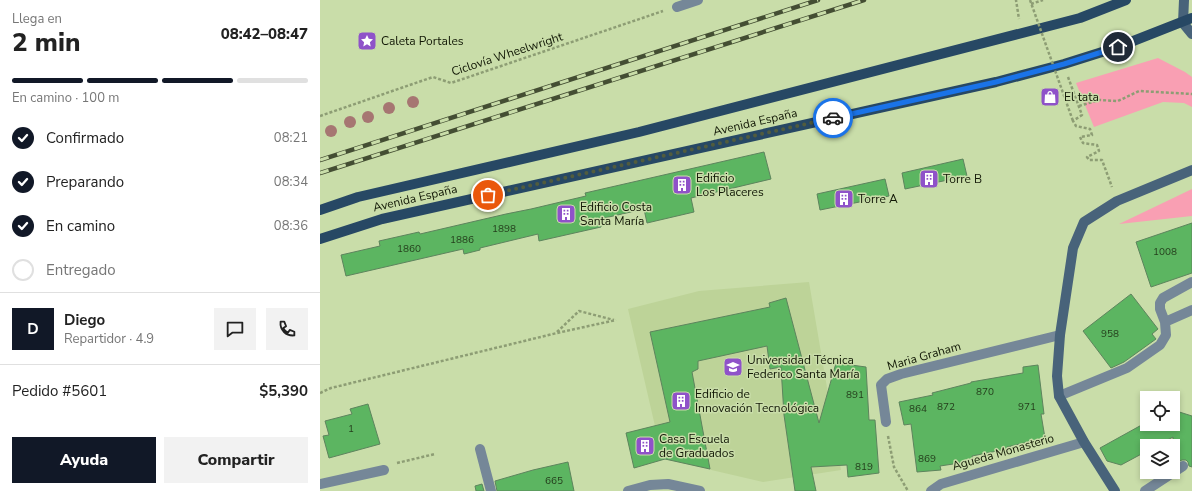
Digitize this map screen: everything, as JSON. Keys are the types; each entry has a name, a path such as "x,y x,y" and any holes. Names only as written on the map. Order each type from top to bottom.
{"main road":[{"name":"Avenida España","path":"320,210 358,196 639,132 1080,18 1126,0"},
{"path":"1184,0 1192,34"},
{"name":"Avenida España","path":"320,239 382,218 996,82 1064,64 1118,47 1188,20"},
{"path":"1115,491 1084,442 1059,396 1057,376 1060,334 1073,248 1084,222 1117,201 1192,170"}],"street":[{"path":"677,7 698,0"},
{"path":"1059,396 1127,368 1160,345 1166,335 1165,322 1160,309 1162,298 1192,282"},
{"path":"1165,322 1192,310"},
{"name":"Maria Graham","path":"886,422 881,385 887,379 901,374 1060,334"},
{"name":"Agueda Monasterio","path":"931,491 941,484 1084,442"},
{"path":"480,449 491,491"},
{"path":"1145,491 1183,466"},
{"path":"320,484 384,470"},
{"path":"628,491 650,485 668,484 700,491"}],"path":[{"path":"1043,0 1031,2 1073,121 1076,126 1090,129 1092,135 1080,137 1083,143 1097,145 1099,151 1087,157 1089,160 1102,160 1117,201"},
{"name":"Ciclovía Wheelwright","path":"320,116 433,77 451,84 677,7"},
{"path":"1064,64 1082,115 1073,121"},
{"path":"1079,106 1099,100 1118,101 1139,91 1192,94"},
{"path":"320,393 331,388 557,333 564,331 616,320 579,311 557,333"},
{"path":"886,422 894,467 908,491"},
{"path":"384,470 398,462 435,454"}],"shaded area":[{"path":"1158,58 1192,77 1192,107 1184,103 1163,102 1094,127 1076,83"},
{"path":"1192,189 1192,216 1119,224"},
{"name":"Universidad Técnica Federico Santa María","path":"809,282 841,470 763,482 664,459 634,468 626,433 655,426 628,309 699,291"}],"building":[{"path":"764,152 771,179 691,198 694,212 647,223 644,209 600,219 601,227 539,241 538,234 480,248 480,250 464,254 463,249 346,276 341,255 380,246 379,241 419,232 420,234 531,209 586,196 585,193"},
{"name":"Torre B","path":"963,159 967,176 905,189 902,173"},
{"name":"Torre A","path":"885,179 889,196 820,210 817,194"},
{"path":"1192,223 1192,273 1151,287 1136,242"},
{"path":"1131,294 1158,329 1152,334 1156,339 1124,362 1111,368 1083,331"},
{"path":"786,298 819,423 836,363 866,367 869,420 875,420 879,473 848,477 847,465 811,467 816,491 795,491 784,415 781,367 770,369 767,346 698,361 698,369 692,372 710,469 665,459 634,468 626,433 670,422 650,332 770,307 769,303"},
{"path":"1038,365 1044,414 1041,414 1045,438 1007,447 1007,449 972,456 973,461 940,466 941,470 917,472 911,424 904,425 899,402 933,395 932,393 971,382 1023,373 1023,367"},
{"path":"368,404 380,444 329,458 323,436 329,435 325,421 352,414 350,409"},
{"path":"1180,412 1192,416 1192,467 1189,466 1186,460 1180,461 1180,439 1173,439 1173,437 1169,439 1140,439 1140,455 1121,465 1107,461 1100,448 1140,426 1140,431 1180,431"},
{"path":"568,462 574,491 497,491 495,481"},
{"path":"482,484 484,491 476,491 475,486"}],"railway":[{"path":"320,160 818,0"},
{"path":"320,173 864,0"}],"way so far":[{"path":"488,195 833,118"}],"place":[{"name":"Caleta Portales","path":"367,41"},
{"name":"El tata","path":"1050,97"},
{"name":"Torre B","path":"929,179"},
{"name":"Edificio Los Placeres","path":"682,185"},
{"name":"Torre A","path":"844,199"},
{"name":"Edificio Costa Santa María","path":"566,214"},
{"name":"Universidad Técnica Federico Santa María","path":"733,367"},
{"name":"Edificio de Innovación Tecnológica","path":"681,401"},
{"name":"Casa Escuela de Graduados","path":"645,446"}],"route":[{"path":"833,118 996,82 1078,60 1118,47"}]}
